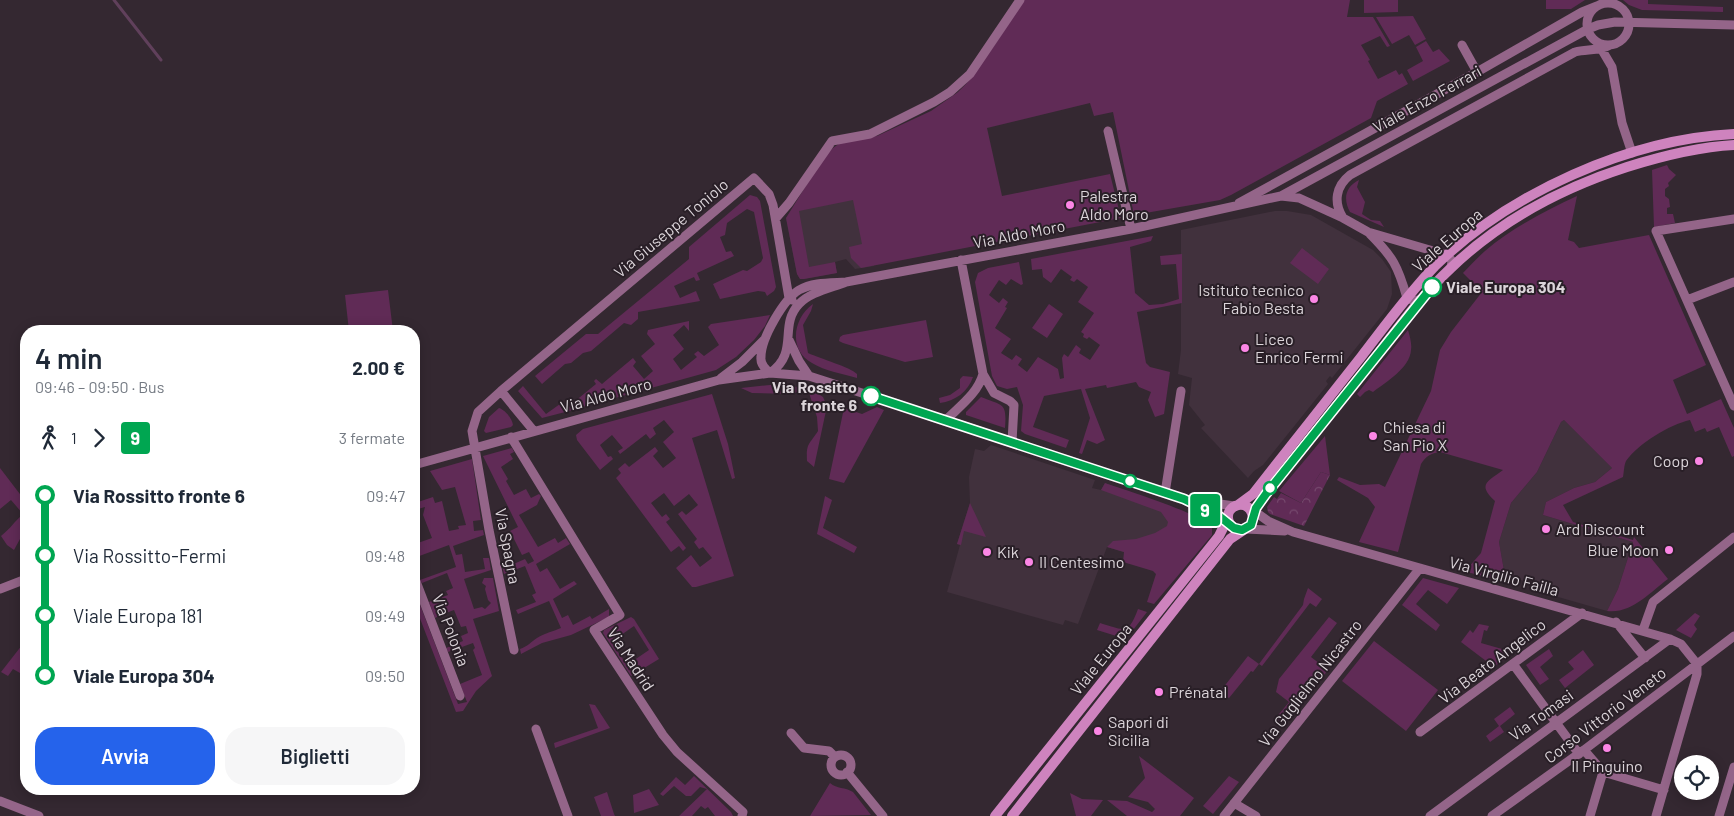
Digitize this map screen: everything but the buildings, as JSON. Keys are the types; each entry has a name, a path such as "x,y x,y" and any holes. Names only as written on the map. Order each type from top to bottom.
{"main road":[{"name":"Viale Europa","path":"1236,505 1254,494 1407,298 1448,255 1490,222 1544,188 1632,153 1698,137 1734,134"},
{"name":"Viale Europa","path":"1253,513 1266,494 1422,299 1451,267 1484,241 1520,215 1575,187 1614,172 1670,154 1707,147 1734,145"},
{"path":"1236,505 1253,513 1251,525 1244,529 1234,528 1228,522 1230,511 1236,505"},
{"name":"Viale Europa","path":"995,816 1228,522"},
{"name":"Viale Europa","path":"1012,816 1230,539 1244,529"}],"street":[{"path":"776,218 832,141 870,134 950,92 970,74 1020,0"},
{"path":"1612,67 1613,56 1627,33 1629,22 1627,14 1615,0"},
{"path":"1230,208 1582,12 1595,6 1610,3 1622,8"},
{"path":"1595,6 1588,17 1588,29 1591,36 1603,45 1612,67 1622,123 1632,153"},
{"name":"Viale Enzo Ferrari","path":"1281,196 1598,25 1615,22 1734,25"},
{"path":"1342,218 1339,212 1337,195 1339,187 1350,175 1575,52 1620,42"},
{"path":"1462,45 1477,72"},
{"path":"1108,131 1131,229"},
{"name":"Via Giuseppe Toniolo","path":"502,391 754,178 769,194 776,218 790,298"},
{"name":"Via Aldo Moro","path":"846,282 1131,229 1281,196 1299,198 1368,232"},
{"path":"1734,219 1656,231 1734,406"},
{"path":"1368,232 1448,255 1452,261 1451,267"},
{"path":"1368,232 1394,260 1401,275 1407,298 1415,301 1422,299"},
{"path":"961,260 983,374 994,393"},
{"path":"846,282 810,296 798,305 789,324 785,357 779,367 770,373 762,363 760,356 766,338 790,298 806,287 824,283 846,282"},
{"path":"1687,300 1734,282"},
{"path":"790,298 798,305"},
{"path":"719,380 742,362 766,338"},
{"path":"788,339 799,361 810,376"},
{"name":"Via Aldo Moro","path":"420,463 533,430 719,380 770,373 810,376 1184,499"},
{"path":"946,420 976,390 983,374"},
{"path":"976,390 985,389 1010,401 1014,405 1012,442"},
{"path":"502,391 533,430"},
{"name":"Via Spagna","path":"502,391 478,412 472,432 489,530 514,650"},
{"path":"1165,493 1181,391"},
{"name":"Via Madrid","path":"511,437 620,615 594,630 663,735 677,752 743,814"},
{"path":"1184,499 1236,505"},
{"path":"1184,499 1228,522"},
{"path":"1253,513 1293,532"},
{"path":"1244,529 1293,532"},
{"name":"Via Virgilio Failla","path":"1293,532 1643,630 1681,644 1697,664"},
{"path":"1643,630 1653,602 1734,537"},
{"name":"Via Guglielmo Nicastro","path":"1224,816 1420,568"},
{"path":"0,589 20,581"},
{"name":"Via Polonia","path":"420,592 460,696"},
{"name":"Via Beato Angelico","path":"1420,732 1582,613"},
{"path":"1616,622 1645,658"},
{"name":"Corso Vittorio Veneto","path":"1492,816 1582,752 1734,636"},
{"name":"Via Tomasi","path":"1430,816 1670,639"},
{"path":"1514,664 1556,723 1602,772 1664,790"},
{"path":"1656,816 1697,674 1697,664"},
{"path":"536,729 568,816"},
{"path":"791,733 804,748 829,751 835,757"},
{"path":"842,755 848,758 851,764 847,772 841,774 833,770 831,764 835,757 842,755"},
{"path":"1719,816 1734,767"},
{"path":"847,772 883,816"},
{"path":"1590,816 1602,772"},
{"path":"0,801 39,816"},
{"path":"1234,803 1256,816"}],"shaded area":[{"path":"863,154 874,266 855,269 846,259 835,262 837,273 800,279 797,274 786,218"},
{"path":"1275,211 1311,215 1373,250 1391,272 1392,294 1387,309 1332,378 1330,376 1326,381 1328,384 1263,465 1248,478 1201,428 1205,425 1189,405 1192,378 1178,374 1181,350 1181,230"},
{"name":"Ard Discount","path":"1564,420 1612,468 1595,482 1574,488 1546,502 1543,515 1633,542 1618,589 1607,611 1534,590 1535,585 1515,578 1513,584 1506,582 1499,542 1511,503 1537,472 1561,422"},
{"path":"991,445 1095,480 1092,488 1101,490 1105,483 1184,512 1181,570 1107,547 1078,624 1065,620 1063,625 947,592 960,545 957,544 970,503 969,477 975,449 984,451"}],"green space":[{"path":"1024,0 1350,0 1347,17 1373,17 1390,46 1387,47 1380,36 1361,45 1378,79 1396,70 1399,75 1402,73 1408,84 1377,101 1371,118 1231,195 1220,200 1134,215 1113,112 1094,116 1090,103 987,128 1002,196 1110,174 1121,218 861,268 851,258 849,247 862,244 853,200 799,211 809,267 835,262 837,273 800,279 797,274 786,218 825,155 840,143 877,136 931,111 958,92 994,46"},
{"path":"1364,0 1398,0 1398,12 1364,13"},
{"path":"1546,0 1585,0 1571,9 1546,9"},
{"path":"1623,0 1648,0 1648,4 1723,7 1723,12 1642,10 1629,5"},
{"path":"1413,16 1426,39 1415,45 1409,35 1392,44 1376,17"},
{"path":"1426,41 1433,52 1439,49 1450,61 1413,81 1407,70 1423,61 1416,47"},
{"path":"1667,165 1676,175 1665,189 1665,196 1669,199 1670,207 1667,208 1667,214 1673,214 1675,223 1654,227 1652,170"},
{"path":"1359,180 1357,187 1365,202 1362,214 1371,220 1380,221 1384,227 1350,212 1346,202 1348,190"},
{"path":"750,195 757,197 760,201 776,287 774,291 767,296 765,292 758,291 720,299 713,284 743,270 747,271 761,262 763,258 754,212 747,209 727,223 725,235 720,237 726,252 731,251 734,256 697,273 700,280 696,281 694,277 674,286 680,298 696,291 700,301 638,312 638,319 631,325 624,323 591,351 583,353 571,363 565,364 542,384 535,376 586,334 598,334 689,259 689,247"},
{"path":"1577,196 1568,240 1574,242 1579,248 1649,235 1706,365 1673,380 1687,414 1721,399 1734,428 1734,456 1732,457 1719,427 1707,432 1705,428 1695,432 1690,420 1673,426 1646,441 1632,454 1625,463 1623,477 1563,505 1573,522 1633,540 1634,537 1668,579 1633,606 1616,611 1607,611 1618,589 1633,542 1543,515 1546,502 1574,488 1595,482 1612,468 1564,420 1561,422 1537,472 1511,503 1499,542 1506,582 1467,572 1467,569 1481,553 1495,501 1486,491 1485,487 1489,480 1503,470 1440,452 1427,457 1421,464 1398,552 1359,542 1375,507 1368,498 1337,480 1339,477 1360,485 1379,484 1385,487 1431,391 1440,350 1451,332 1482,292 1463,273 1485,251 1506,235 1541,214"},
{"path":"1153,236 1151,241 1130,247 1135,293 1149,305 1163,304 1179,299 1176,264 1161,265 1160,256 1182,254 1182,303 1137,312 1146,363 1150,367 1170,372 1164,414 1155,417 1148,400 1151,392 1139,387 1136,382 1107,388 1106,385 1085,389 1105,440 1097,444 1087,440 1082,454 1079,453 1090,418 1081,389 1044,396 1033,427 1069,440 1066,448 1025,434 1021,431 1023,405 1017,387 1007,389 997,386 992,376 975,282 978,273 988,268 1019,262 1023,284 1021,285 1011,279 1006,285 999,280 989,295 999,303 1003,298 1008,302 1005,307 1007,308 995,328 1011,339 1001,353 1012,360 1016,355 1022,359 1018,365 1027,372 1038,357 1058,369 1060,379 1064,378 1062,358 1064,354 1068,357 1076,345 1081,349 1079,353 1090,360 1100,345 1089,337 1087,339 1083,337 1084,334 1081,332 1094,313 1078,302 1088,287 1077,279 1074,282 1070,280 1072,277 1061,269 1051,283 1043,277 1042,269 1032,270 1031,259"},
{"path":"1302,248 1329,269 1318,284 1290,263"},
{"path":"388,290 392,325 348,325 345,295"},
{"path":"813,304 803,325 808,353 853,371 857,374 857,378 817,366 804,357 799,350 796,342 798,325 806,310"},
{"path":"1049,304 1063,314 1047,338 1032,328"},
{"path":"770,315 765,326 754,340 736,357 716,370 579,408 574,402 596,384 594,381 596,379 602,384 633,358 636,362 633,366 644,379 653,371 641,356 655,344 647,334 648,330 689,321 689,331 684,325 673,335 684,349 673,359 681,370 697,357 694,354 698,351 704,356 719,345 708,327 711,324"},
{"path":"926,320 933,357 905,362 839,341 843,335"},
{"path":"1408,330 1411,340 1410,357 1402,369 1373,392 1369,390 1360,397 1357,394"},
{"path":"963,376 973,377 968,387 956,398 940,403 939,398 950,395 960,388 960,379"},
{"path":"770,385 799,387 799,390 794,394 752,393 741,388"},
{"path":"523,386 546,414 560,404 563,408 568,405 573,410 542,418 518,391"},
{"path":"811,389 823,397 827,406 814,467 807,461 808,447 818,431 817,417 809,393"},
{"path":"712,394 728,444 735,478 732,479 717,430 692,438 734,576 692,587 676,568 691,555 700,567 712,558 703,547 699,549 694,542 697,539 678,514 682,511 686,515 698,505 689,494 674,506 664,493 651,503 662,517 666,514 670,519 666,522 686,548 683,551 679,546 671,552 616,478 621,473 618,469 625,463 629,467 655,447 658,451 653,456 663,468 676,458 663,442 674,432 664,420 653,428 656,434 650,439 646,434 620,454 618,451 623,448 612,435 600,445 608,457 611,456 613,459 600,470 577,440 576,435 583,429"},
{"path":"981,397 1002,406 1005,413 1005,428 966,415 966,412"},
{"path":"877,407 884,410 844,483 829,479 844,408 862,414"},
{"path":"499,408 508,415 513,425 486,433 484,431 489,417"},
{"path":"1325,436 1330,475 1321,472 1301,503 1279,491"},
{"path":"512,448 514,452 510,454 513,459 501,467 514,495 526,489 531,498 539,494 541,496 537,505 519,515 538,547 555,538 558,543 566,538 570,544 536,564 540,572 547,568 560,589 574,581 577,584 553,599 562,618 568,615 573,625 590,616 592,619 609,609 609,617 571,635 542,643 521,654 520,649 540,636 561,628 549,601 518,614 516,610 536,602 532,595 536,593 525,566 504,574 502,565 505,564 507,567 525,559 528,564 534,561 529,552 522,555 510,531 518,527 483,456"},
{"path":"472,459 481,520 473,521 474,531 483,530 484,535 453,546 456,555 462,554 465,572 485,569 483,558 489,558 491,570 464,579 474,609 482,607 485,609 491,603 488,600 486,586 482,583 484,578 493,578 499,611 473,619 492,676 476,691 463,711 456,712 420,619 420,605 458,704 467,702 460,684 482,675 473,650 475,648 473,643 448,652 446,648 463,641 461,636 468,633 466,626 461,627 454,610 446,613 444,606 436,609 439,616 435,618 429,602 448,595 446,591 453,588 447,573 422,583 420,580 456,567 449,545 420,556 420,542 432,538 423,515 425,507 420,508 420,501 433,497 435,503 442,501 449,531 459,529 458,526 466,525 455,487 442,490 430,471"},
{"path":"0,468 20,494 20,510 11,500 0,509"},
{"path":"1321,472 1330,475 1304,526 1268,512 1267,507 1274,497 1277,499 1281,493 1301,503"},
{"path":"1105,483 1179,509 1212,527 1212,535 1154,604 1147,602 1156,574 1153,571 1123,562 1124,552 1107,547 1113,541 1136,539 1155,533 1167,526 1168,522 1161,512 1101,490"},
{"path":"825,496 832,500 823,528 857,547 854,553 817,534"},
{"path":"970,503 986,537 964,531 961,545 957,544"},
{"path":"20,517 20,539 14,550 7,545 1,536"},
{"path":"1423,578 1459,588 1447,604 1428,590 1416,604 1440,625 1436,631 1402,605"},
{"path":"1308,588 1322,599 1316,607 1310,603 1262,666 1259,664 1303,605"},
{"path":"1138,609 1147,612 1126,639 1097,630 1100,623 1120,629 1128,627"},
{"path":"1695,613 1700,616 1694,625 1697,629 1691,638 1676,630"},
{"path":"631,617 659,659 631,676 603,633 604,630","holes":["634,626 649,650 627,665 611,642"]},
{"path":"1329,617 1337,623 1311,657 1328,670 1285,724 1275,719 1289,702 1276,692 1279,679"},
{"path":"1479,624 1489,626 1487,631 1484,630 1481,643 1502,649 1509,655 1494,667 1461,642 1470,630 1473,633"},
{"path":"1374,641 1438,690 1406,731 1342,681"},
{"path":"20,648 20,673 13,669 8,676 1,672"},
{"path":"1549,649 1553,656 1540,667 1549,679 1540,685 1526,665"},
{"path":"1583,650 1594,665 1565,688 1559,680 1574,669 1568,662"},
{"path":"1248,656 1259,664 1229,698 1219,693"},
{"path":"589,704 595,705 610,728 555,748 554,743 598,728"},
{"path":"1510,707 1515,714 1500,726 1504,732 1490,742 1486,736 1499,726 1494,719"},
{"path":"1139,756 1194,798 1180,816 1127,816 1107,800 1127,801 1152,812 1155,809 1148,802 1128,797 1145,778"},
{"path":"694,776 731,812 733,816 715,816 708,807 705,809 701,806 692,816 679,816 707,789 700,787 691,796 686,796 674,786 663,796 660,794 676,777 685,785"},
{"path":"1229,776 1239,782 1213,814 1203,806"},
{"path":"830,783 853,792 871,815 810,816"},
{"path":"649,789 659,805 634,813 633,795"},
{"path":"607,792 615,816 601,816 594,797"},
{"path":"1070,793 1082,799 1103,800 1091,816 1076,816"}],"waterway":[{"path":"114,0 161,60"}],"bus line":[{"name":"9","path":"871,396 1184,499 1219,516 1234,528 1242,530 1251,525 1256,508 1266,494 1432,287"}],"place":[{"name":"Palestra Aldo Moro","path":"1070,205"},
{"name":"Viale Europa 304","path":"1432,287"},
{"name":"Istituto tecnico Fabio Besta","path":"1314,299"},
{"name":"Liceo Enrico Fermi","path":"1245,348"},
{"name":"Via Rossitto fronte 6","path":"871,396"},
{"name":"Chiesa di San Pio X","path":"1373,436"},
{"name":"Coop","path":"1699,461"},
{"name":"Ard Discount","path":"1546,529"},
{"name":"Blue Moon","path":"1669,550"},
{"name":"Kik","path":"987,552"},
{"name":"Il Centesimo","path":"1029,562"},
{"name":"Prénatal","path":"1159,692"},
{"name":"Sapori di Sicilia","path":"1098,731"},
{"name":"Il Pinguino","path":"1607,748"}]}
